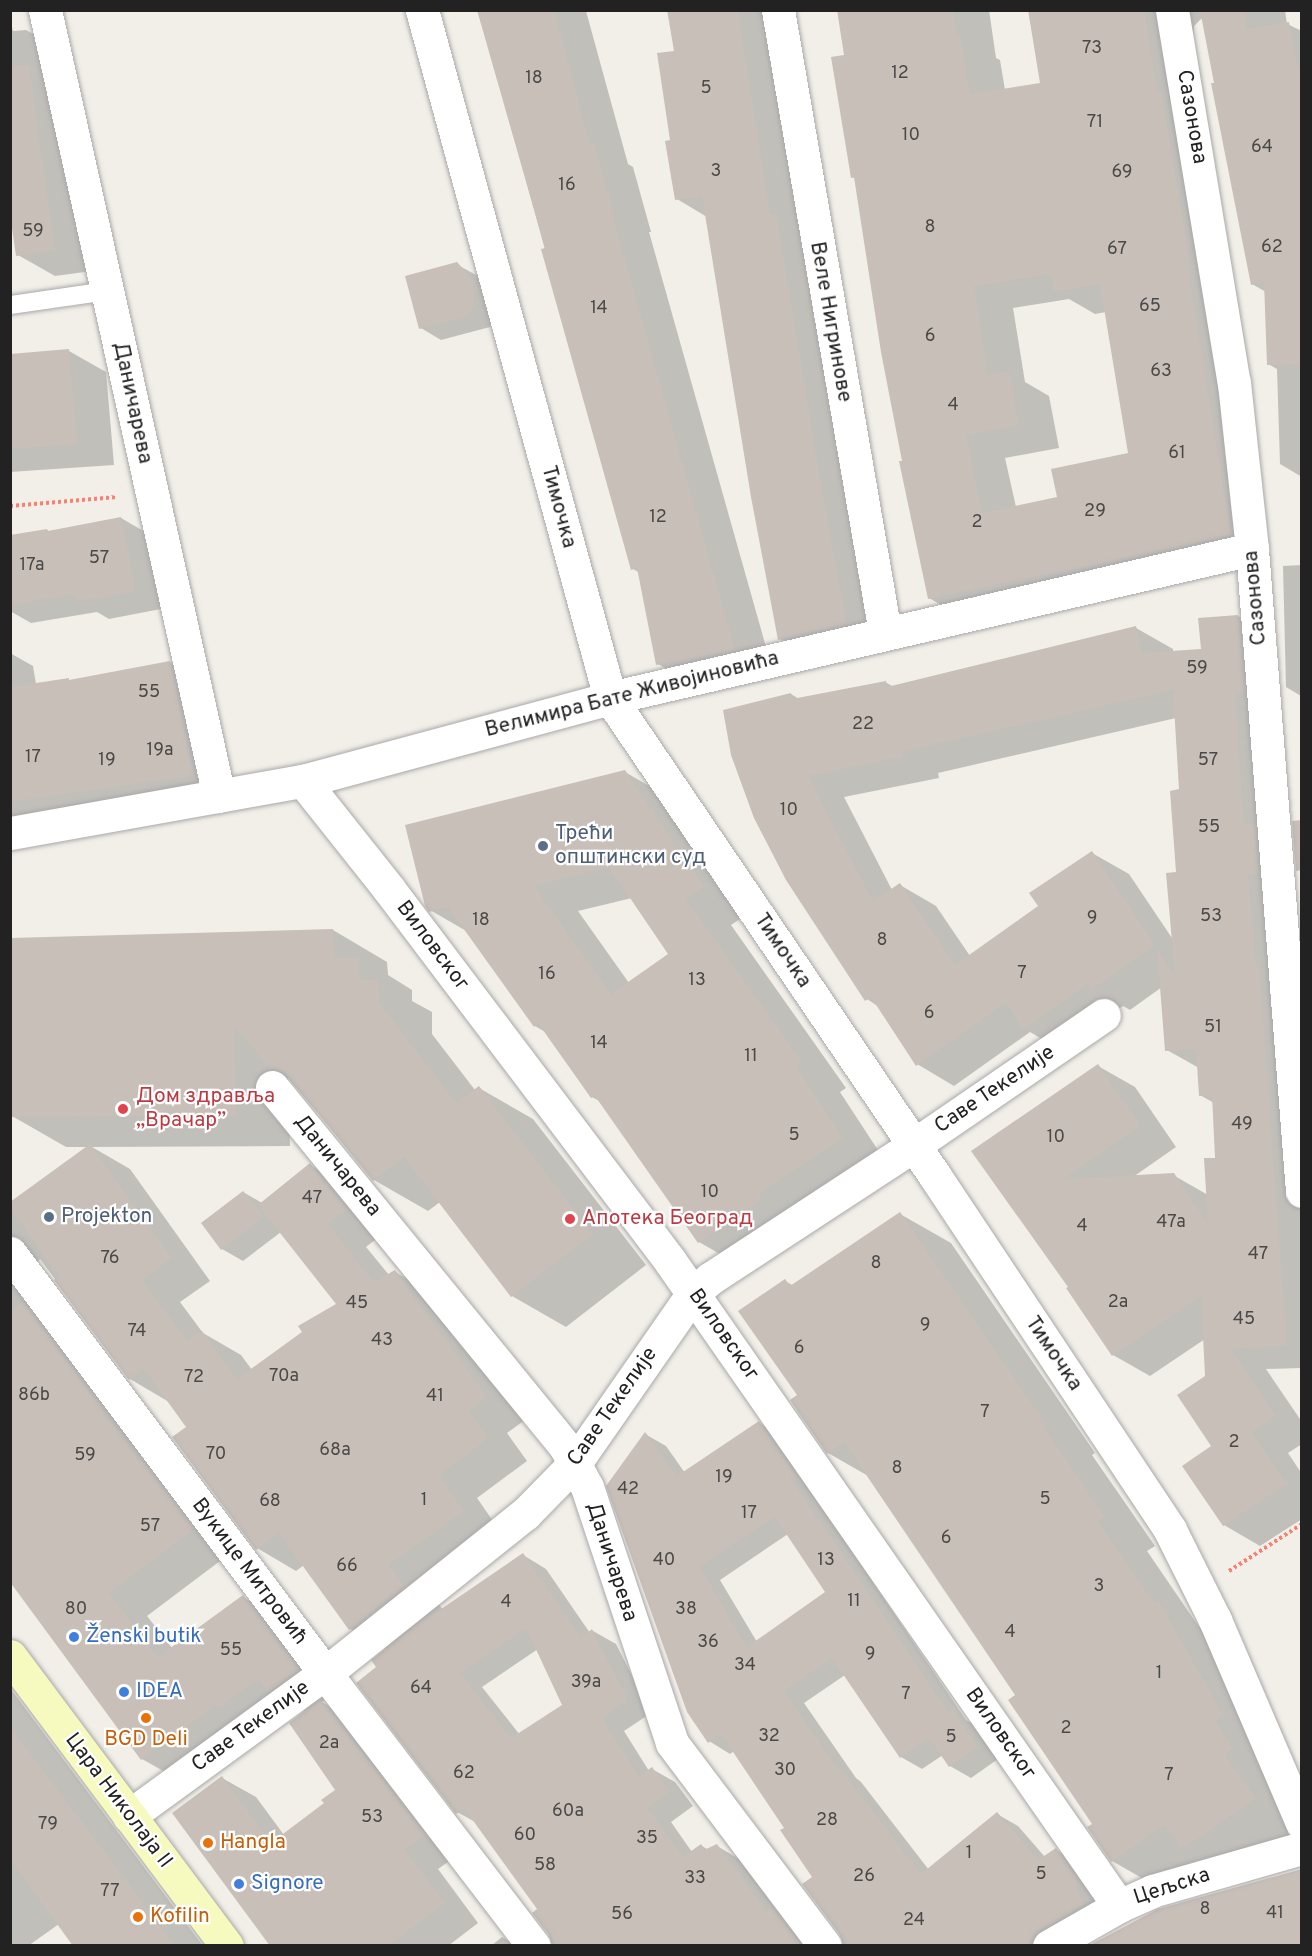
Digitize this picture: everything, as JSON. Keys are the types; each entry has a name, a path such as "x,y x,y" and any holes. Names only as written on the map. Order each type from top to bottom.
{"main road":[{"name":"Цара Николаја II","path":"10,1656 227,1946"}],"street":[{"name":"Даничарева","path":"45,10 219,796"},
{"name":"Тимочка","path":"422,10 610,698 914,1145 1170,1530 1215,1620 1302,1823"},
{"name":"Веле Нигринове","path":"778,10 885,633"},
{"name":"Сазонова","path":"1172,10 1234,383 1252,549 1302,1191"},
{"name":"Велимира Бате Живојиновића","path":"10,833 78,823 303,781 610,698 1252,549"},
{"name":"Виловског","path":"303,781 388,888 693,1293 1119,1906"},
{"name":"Саве Текелије","path":"129,1816 325,1673 525,1514 575,1463 693,1293 711,1278 914,1145 1104,1015"},
{"name":"Даничарева","path":"272,1087 557,1435 575,1463 591,1498 672,1743 825,1946"},
{"name":"Вукице Митровић","path":"10,1253 325,1673 534,1946"},
{"name":"Цељска","path":"1049,1946 1119,1906 1152,1891 1302,1848"}],"lane":[{"path":"10,305 107,291"}],"path":[{"path":"10,506 152,494"},
{"path":"1223,1575 1302,1524"}],"building":[{"path":"477,10 554,10 590,144 594,143 613,210 611,210 735,650 656,665 637,568 631,570 541,249 545,248"},
{"path":"667,10 738,10 770,214 776,213 821,485 847,624 778,640 751,497 702,196 675,200 665,141 670,140 657,53 674,51"},
{"path":"837,10 953,10 957,36 960,35 970,94 1040,83 1028,10 1144,10 1157,92 1161,92 1191,269 1188,269 1231,535 928,599 899,461 902,461 881,352 854,177 851,178 831,57 844,55","holes":["1051,274 1054,292 1100,284 1128,453 1051,469 1057,497 982,513 966,435 1019,425 1009,371 988,375 974,286"]},
{"path":"1200,10 1243,10 1247,29 1289,22 1298,69 1302,68 1302,364 1267,365 1264,282 1251,285 1211,83 1214,83"},
{"path":"29,65 55,250 16,256 10,214 10,66"},
{"path":"457,262 473,280 474,305 469,316 419,329 405,276"},
{"path":"69,349 77,444 10,449 10,354"},
{"path":"121,517 136,591 77,602 75,594 10,605 10,535 47,529 48,531"},
{"path":"1238,615 1244,691 1235,691 1241,785 1244,824 1255,824 1258,873 1248,874 1256,966 1259,966 1287,1346 1231,1349 1276,1416 1252,1432 1287,1484 1223,1526 1182,1466 1211,1446 1177,1395 1205,1376 1201,1296 1112,1356 1066,1288 1068,1287 971,1151 1098,1064 1141,1126 1063,1179 1174,1173 1208,1224 1204,1158 1215,1158 1212,1095 1199,1096 1196,1049 1165,1051 1157,949 1175,976 1166,873 1176,872 1170,791 1179,789 1173,690 902,752 903,757 808,776 873,901 900,883 955,965 1038,906 1029,893 1092,851 1155,945 1092,990 1088,984 1023,1030 1006,1003 916,1066 871,997 865,1001 786,880 754,818 731,755 723,710 791,693 792,699 886,681 887,687 1136,626 1142,653 1201,649 1198,618"},
{"path":"170,661 193,776 10,802 10,687 69,678 69,680"},
{"path":"625,770 704,887 686,899 802,1062 796,1066 843,1138 758,1194 762,1200 698,1243 595,1096 591,1098 538,1023 534,1027 448,907 429,912 425,906 405,825","holes":["609,867 668,954 611,994 534,886"]},
{"path":"1302,820 1302,870 1296,871 1292,821"},
{"name":"Дом здравља „Врачар”","path":"333,929 335,957 359,957 359,979 378,980 379,1002 456,1103 479,1086 593,1234 511,1297 404,1157 373,1181 287,1075 270,1068 234,1026 236,1116 10,1117 10,938"},
{"path":"90,1144 172,1258 142,1280 188,1341 202,1331 237,1379 302,1332 298,1326 336,1304 258,1205 310,1163 347,1209 328,1224 374,1282 395,1270 487,1397 469,1411 489,1438 439,1475 464,1511 389,1565 404,1586 349,1630 279,1533 256,1550 172,1437 186,1427 144,1369 129,1380 54,1280 59,1276 10,1208 10,1202"},
{"path":"243,1191 264,1217 221,1250 201,1223"},
{"path":"900,1212 1046,1424 1043,1426 1105,1517 1098,1521 1155,1604 1159,1601 1223,1715 1215,1721 1233,1748 1225,1754 1256,1799 1182,1849 1165,1825 1111,1862 1087,1827 1092,1824 1008,1700 1015,1695 844,1442 827,1454 790,1400 797,1395 738,1311 785,1279 790,1286"},
{"path":"23,1302 139,1461 141,1459 194,1529 109,1593 158,1657 243,1595 298,1669 268,1692 259,1679 218,1708 216,1705 141,1760 10,1582 10,1311"},
{"path":"759,1421 797,1476 791,1479 949,1712 952,1710 978,1747 949,1767 929,1738 900,1758 832,1658 784,1691 838,1769 840,1768 921,1874 997,1812 1038,1860 1056,1848 1080,1883 1074,1887 1085,1904 1040,1930 1033,1937 1030,1946 843,1946 840,1935 802,1884 812,1877 780,1830 784,1828 721,1734 708,1743 687,1712 606,1486 645,1432 677,1476","holes":["775,1517 825,1592 747,1647 700,1567"]},
{"path":"523,1553 581,1638 592,1629 628,1700 602,1718 639,1776 652,1767 670,1792 648,1808 683,1857 701,1844 704,1850 717,1844 766,1911 772,1907 801,1946 552,1946 549,1935 532,1913 537,1909 464,1808 456,1814 356,1683 376,1667 371,1660 427,1616 428,1618","holes":["526,1628 562,1705 511,1738 460,1673"]},
{"path":"320,1699 426,1835 405,1849 445,1903 388,1946 270,1946 172,1813 222,1776 271,1843 324,1803 321,1800 335,1790 289,1723"},
{"path":"10,1727 175,1946 73,1946 10,1859"},
{"path":"1302,1869 1302,1946 1088,1946 1158,1909"}],"place":[{"name":"Трећи општински суд","path":"543,846"},
{"name":"Дом здравља „Врачар”","path":"123,1109"},
{"name":"Projekton","path":"49,1217"},
{"name":"Апотека Београд","path":"570,1219"},
{"name":"Ženski butik","path":"74,1637"},
{"name":"IDEA","path":"124,1692"},
{"name":"BGD Deli","path":"146,1718"},
{"name":"Hangla","path":"208,1843"},
{"name":"Signore","path":"239,1884"},
{"name":"Kofilin","path":"138,1917"}]}
